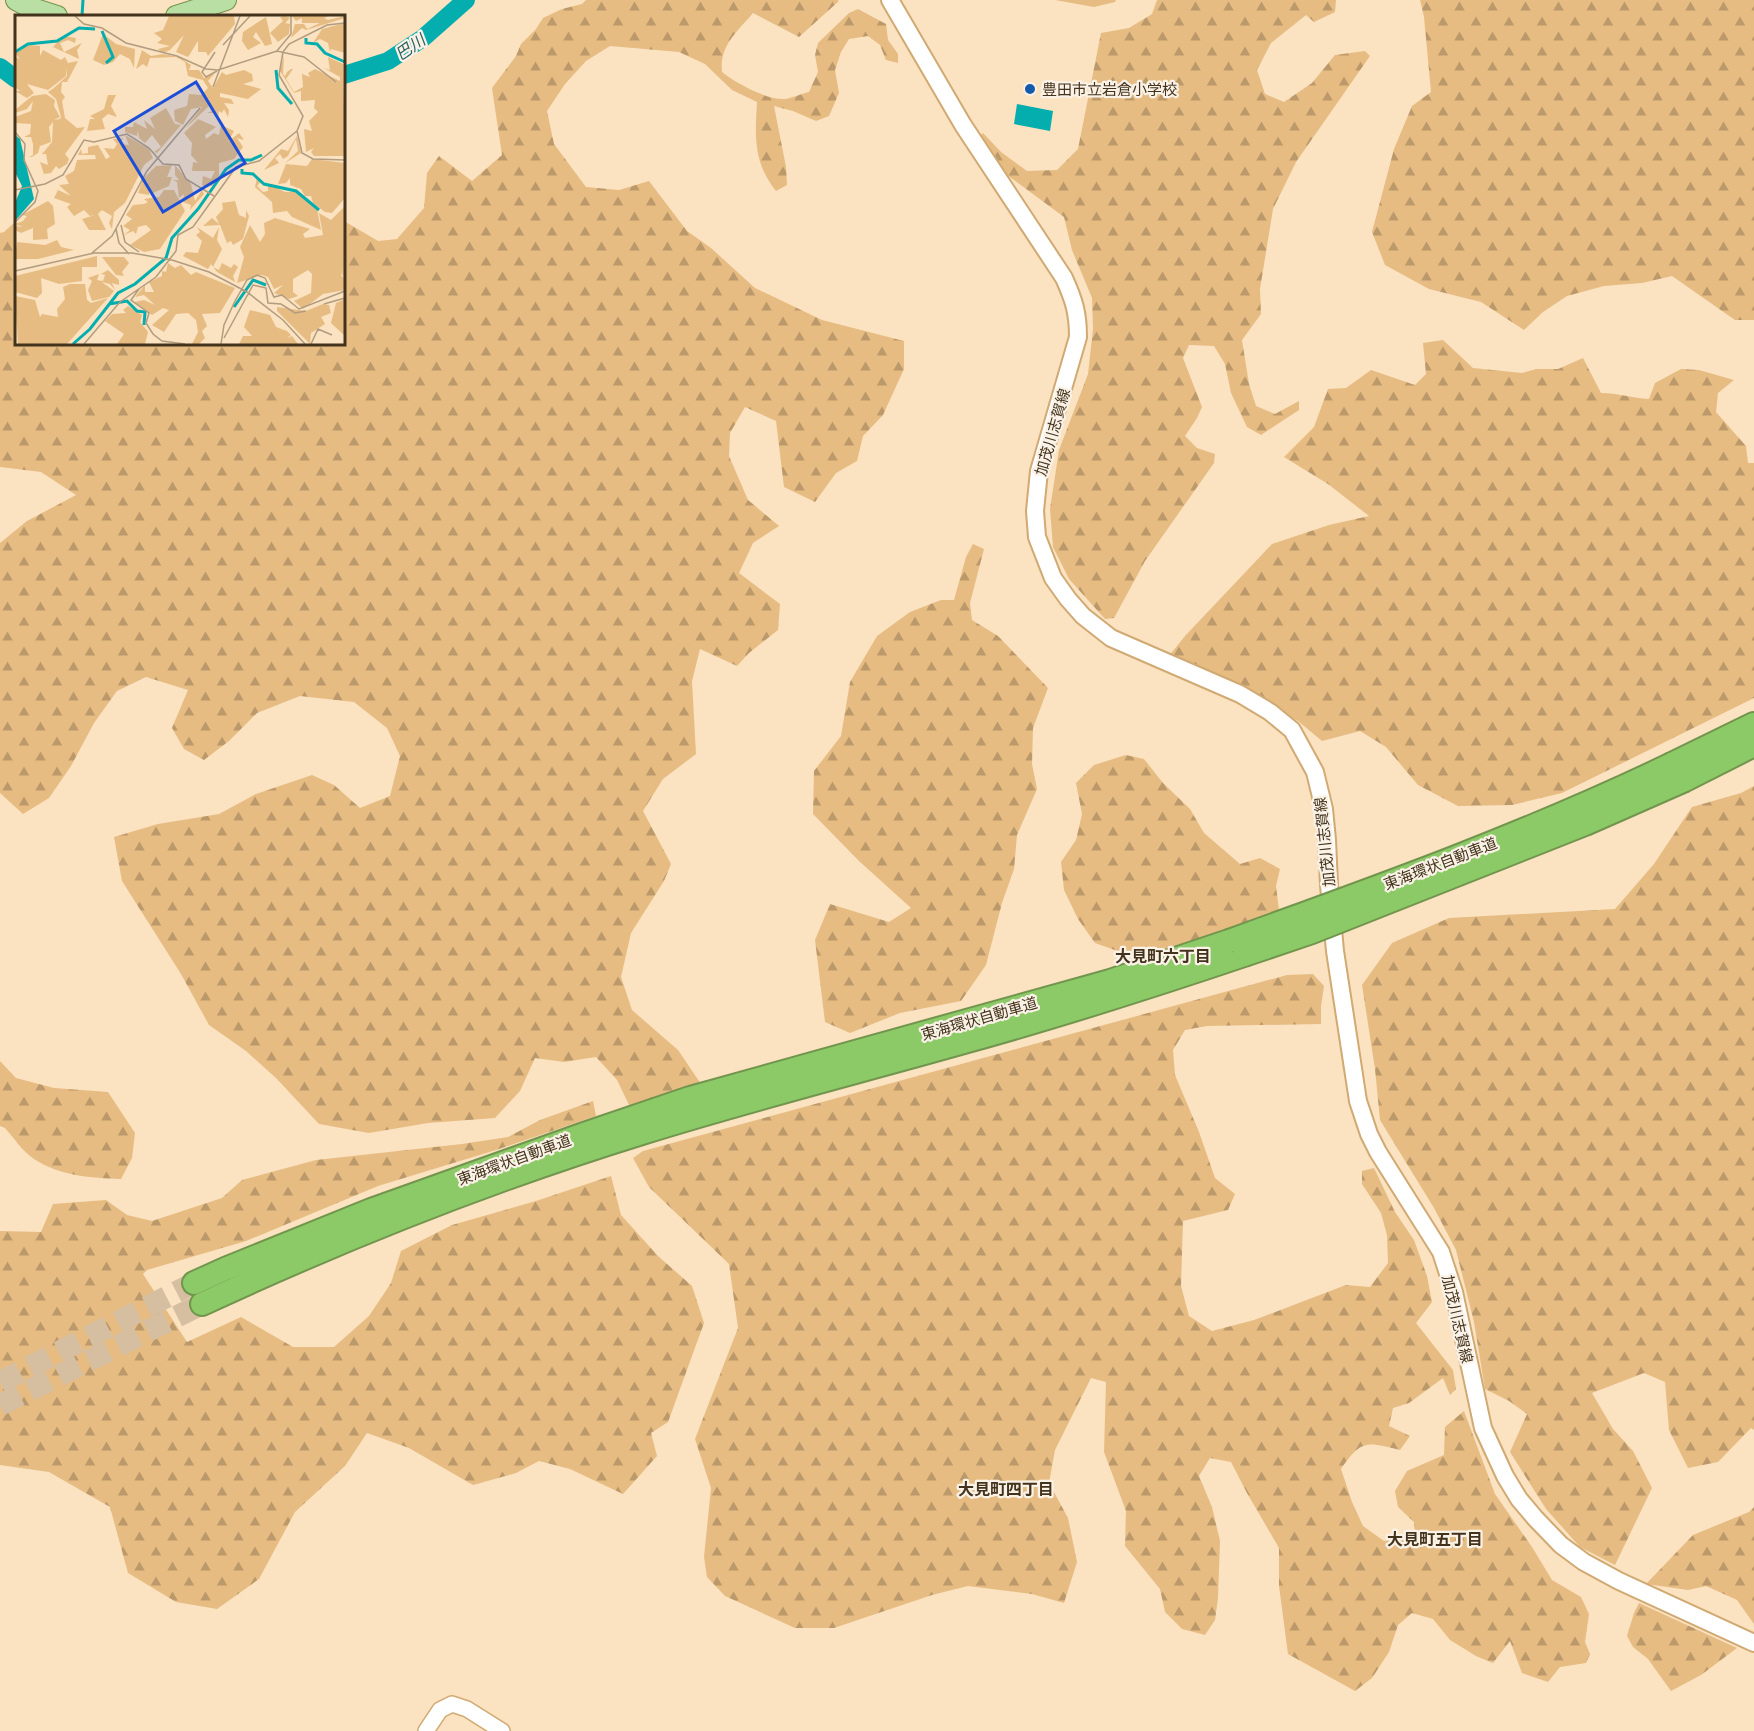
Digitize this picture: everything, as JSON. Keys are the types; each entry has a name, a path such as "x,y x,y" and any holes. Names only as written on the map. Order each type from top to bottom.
{"highway":[{"name":"東海環状自動車道","path":"198,1294 253,1280 456,1198 643,1132 785,1090 988,1035 1161,982 1237,948 1312,932 1585,824 1679,772 1754,724"},
{"name":"東海環状自動車道","path":"1679,772 1754,745"}],"main road":[{"path":"16,0 28,7 54,15"},
{"path":"179,15 226,0"},
{"name":"加茂川志賀線","path":"890,0 963,125 1064,278 1075,303 1078,337 1039,471 1035,511 1037,537 1053,578 1083,616 1111,638 1240,694 1270,712 1292,730 1315,772 1324,809 1335,951 1358,1101 1369,1134 1378,1152 1441,1252 1454,1292 1483,1428 1505,1476 1534,1518 1561,1545 1584,1562 1619,1581 1754,1643"}],"street":[{"path":"426,1731 440,1710 452,1704 467,1709 502,1731"}],"green space":[{"path":"586,0 839,1 799,37 753,13 730,40 723,54 722,72 752,90 777,99 809,92 818,72 815,55 818,43 849,13 858,9 886,24 888,40 898,54 898,63 886,60 880,45 868,36 849,39 841,52 835,70 839,93 829,116 816,121 774,106 786,167 787,185 776,191 768,180 759,159 756,138 757,102 732,90 705,64 679,52 610,46 586,61 565,84 547,111 554,144 586,187 619,190 649,181 687,231 711,248 755,288 822,320 904,341 904,369 883,415 863,436 857,461 836,473 815,502 784,487 776,421 745,407 730,433 729,456 748,500 779,526 753,543 739,573 780,604 778,630 749,653 737,666 700,649 692,681 696,754 663,779 643,811 671,864 664,881 631,933 621,977 632,1010 678,1050 701,1084 631,1109 617,1080 596,1057 564,1062 535,1058 520,1091 495,1118 428,1123 369,1133 319,1124 276,1078 246,1051 209,1025 181,974 122,881 114,837 158,824 219,814 256,794 312,775 334,785 360,808 390,796 400,756 387,728 354,702 300,696 257,713 229,741 204,760 184,749 172,728 188,690 146,677 117,691 94,723 71,766 49,798 23,814 0,793 0,543 27,521 76,495 41,472 0,467 0,233 15,222 15,345 345,345 345,222 378,241 397,239 424,208 427,173 439,156 472,181 502,155 492,88 516,56 521,44 543,18 562,9 582,4"},
{"path":"1055,0 1116,0 1094,7"},
{"path":"1157,0 1336,0 1335,12 1314,22 1306,15 1271,43 1257,70 1265,94 1284,102 1312,83 1335,55 1365,51 1370,56 1296,162 1273,209 1260,289 1261,314 1242,340 1249,384 1256,406 1275,414 1299,401 1299,410 1261,435 1247,427 1231,393 1225,364 1214,346 1189,345 1183,358 1202,407 1185,436 1197,448 1215,454 1214,463 1145,561 1114,618 1105,619 1069,579 1053,547 1050,509 1059,450 1088,374 1093,329 1092,298 1072,250 1064,217 999,169 979,137 983,133 1001,152 1027,171 1057,170 1078,149 1101,33 1129,28 1152,14"},
{"path":"1420,0 1754,0 1754,320 1735,320 1672,276 1642,283 1604,286 1567,296 1543,312 1524,330 1481,302 1429,289 1385,265 1372,232 1394,149 1412,106 1431,92 1424,17"},
{"path":"1443,340 1473,368 1522,373 1536,369 1558,369 1583,358 1601,393 1649,399 1655,383 1681,369 1699,370 1734,380 1718,393 1716,412 1746,446 1748,463 1754,463 1754,698 1562,793 1512,805 1458,806 1418,785 1386,747 1360,731 1322,741 1298,721 1210,673 1169,656 1272,544 1329,525 1369,516 1328,484 1284,457 1314,427 1328,389 1346,388 1371,370 1415,385 1426,374 1423,343"},
{"path":"973,544 984,549 970,603 972,620 998,636 1048,688 1033,728 1032,764 1037,789 1017,835 1014,869 1002,903 986,965 961,1001 900,1013 850,1033 825,1022 815,940 830,904 889,922 911,908 859,861 813,814 814,771 841,736 850,682 877,636 910,612 941,600 954,600 966,557"},
{"path":"1126,755 1144,759 1163,783 1190,809 1204,833 1240,864 1260,858 1280,869 1276,886 1279,910 1140,959 1095,943 1078,919 1064,890 1061,862 1076,840 1082,814 1076,783 1094,765"},
{"path":"1754,786 1754,1430 1751,1428 1718,1462 1688,1468 1669,1430 1665,1382 1644,1373 1592,1393 1613,1429 1633,1451 1652,1488 1615,1565 1580,1547 1546,1509 1510,1452 1527,1414 1509,1401 1485,1389 1474,1322 1456,1250 1434,1208 1380,1120 1362,985 1392,943 1449,918 1615,909 1654,864 1692,807 1741,793"},
{"path":"1313,974 1324,986 1321,1024 1207,1026 1185,1030 1173,1050 1175,1075 1215,1178 1235,1194 1228,1210 1183,1221 1181,1286 1189,1316 1212,1331 1254,1320 1346,1285 1370,1287 1388,1263 1387,1235 1381,1213 1362,1184 1362,1171 1374,1168 1395,1212 1414,1240 1427,1276 1432,1302 1416,1323 1453,1370 1456,1389 1450,1395 1443,1378 1409,1403 1393,1408 1389,1426 1410,1436 1400,1450 1379,1445 1366,1445 1354,1452 1341,1469 1352,1502 1363,1526 1384,1541 1415,1537 1414,1522 1398,1507 1395,1491 1407,1471 1444,1455 1445,1427 1464,1411 1495,1494 1552,1580 1581,1597 1589,1614 1585,1642 1590,1654 1586,1663 1560,1667 1548,1682 1522,1673 1510,1641 1493,1663 1476,1656 1450,1640 1433,1619 1412,1613 1398,1625 1389,1652 1372,1678 1355,1691 1288,1654 1279,1586 1279,1548 1231,1462 1210,1458 1199,1476 1212,1507 1220,1541 1215,1620 1205,1635 1182,1629 1165,1612 1160,1589 1125,1546 1126,1511 1104,1452 1106,1382 1091,1378 1055,1450 1049,1483 1068,1518 1077,1562 1064,1603 1032,1594 968,1586 932,1595 834,1628 795,1628 725,1596 707,1577 704,1557 711,1488 695,1439 738,1328 729,1264 649,1187 633,1158 643,1151 1287,975"},
{"path":"0,1061 16,1078 54,1088 108,1092 135,1133 132,1158 121,1179 65,1173 44,1165 26,1153 5,1128 0,1126"},
{"path":"593,1101 596,1116 378,1186 246,1241 147,1270 143,1274 187,1342 241,1317 293,1347 334,1347 369,1316 391,1283 401,1251 452,1225 536,1201 611,1176 621,1215 658,1256 692,1286 704,1323 668,1422 651,1433 657,1456 623,1494 570,1469 539,1461 516,1473 473,1485 409,1448 367,1433 345,1466 295,1512 259,1579 217,1609 176,1602 128,1573 110,1507 49,1472 0,1465 0,1231 41,1232 53,1204 106,1200 127,1215 152,1221 222,1198 242,1180 316,1160 508,1137 540,1120"},
{"path":"1754,1507 1754,1624 1737,1600 1706,1586 1688,1590 1646,1584 1693,1535 1749,1512"},
{"path":"1639,1603 1737,1648 1701,1675 1671,1691 1648,1659 1633,1647 1627,1636"}],"water":[{"path":"1017,104 1053,111 1050,131 1014,124"}],"waterway":[{"path":"82,15 83,0"},
{"name":"巴川","path":"345,75 388,61 423,38 466,0"},
{"name":"巴川","path":"0,67 15,78"}],"tunnel":[{"path":"0,1382 194,1283"},
{"path":"0,1405 202,1304"}],"place":[{"name":"豊田市立岩倉小学校","path":"1030,89"}],"district":[{"name":"大見町六丁目","path":"1163,956"},
{"name":"大見町四丁目","path":"1006,1489"},
{"name":"大見町五丁目","path":"1435,1539"}]}
